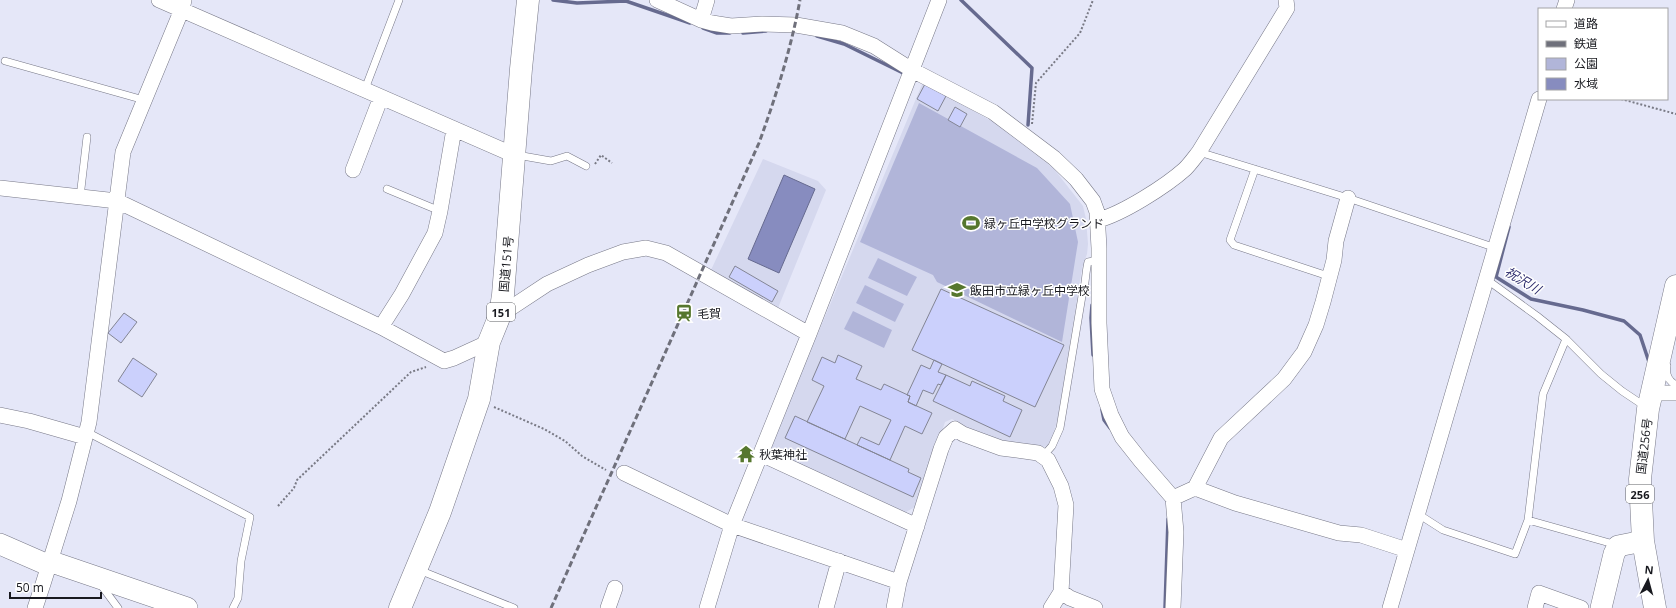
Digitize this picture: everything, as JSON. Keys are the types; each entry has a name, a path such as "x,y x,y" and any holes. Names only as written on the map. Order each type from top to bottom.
{"highway":[{"name":"国道151号","path":"400,608 440,512 479,399 489,342 500,315 504,295 514,155 528,0"},
{"name":"国道256号","path":"1655,608 1643,541 1640,479 1663,378 1676,286"}],"street":[{"path":"159,0 183,5 381,97 514,155"},
{"path":"657,0 702,20 731,26 783,24 842,33 874,46 912,70 993,112 1054,158 1076,179 1093,201 1098,220 1095,261 1102,390 1111,415 1122,437 1173,498 1176,532 1173,608"},
{"path":"702,20 707,0"},
{"path":"707,608 732,525 809,334 939,0"},
{"path":"1098,220 1111,217 1166,184 1186,168 1199,152 1287,8 1286,0"},
{"path":"35,608 44,584 48,565 69,501 89,422 123,152 183,5"},
{"path":"353,170 381,97"},
{"path":"1390,608 1539,100"},
{"path":"381,327 422,257 434,233 440,211 454,129"},
{"path":"0,188 117,201 381,327 444,361 489,342"},
{"path":"1173,498 1195,488 1221,438 1284,379 1304,352 1316,326 1323,302 1329,274 1334,260 1336,241 1342,215 1348,198"},
{"path":"500,315 547,284 588,265 623,252 646,248 666,254 809,334"},
{"path":"0,415 86,434"},
{"path":"894,608 900,582 941,449 946,437 954,429 963,434 1001,448 1038,454 1048,460 1061,486 1066,505 1061,592 1051,608"},
{"path":"761,454 917,526"},
{"path":"624,473 732,525 900,582"},
{"path":"1195,488 1235,502 1339,533 1361,535 1407,550"},
{"path":"1601,608 1614,554 1618,546 1643,541"},
{"path":"0,544 48,565 55,563 187,608"},
{"path":"826,608 839,561"},
{"path":"608,608 615,588"},
{"path":"1061,592 1070,598 1095,608"},
{"path":"1536,608 1539,593 1581,608"}],"lane":[{"path":"365,89 400,0"},
{"path":"5,61 144,100"},
{"path":"80,197 87,137"},
{"path":"1199,152 1348,198 1496,248"},
{"path":"514,155 551,161 567,156 586,166"},
{"path":"1255,169 1230,240 1234,245 1322,274 1329,274"},
{"path":"387,189 440,211"},
{"path":"1043,456 1052,446 1060,428 1095,261"},
{"path":"1486,278 1494,282 1566,339 1601,374 1622,391 1663,378"},
{"path":"1418,514 1443,530 1515,554 1528,520 1543,394 1566,339"},
{"path":"86,434 250,517 241,561 238,598 233,608"},
{"path":"1528,520 1618,546"},
{"path":"424,572 514,608"},
{"path":"97,578 118,608"}],"path":[{"path":"1030,139 1036,83 1080,33 1093,0"},
{"path":"1625,100 1676,114"},
{"path":"586,166 592,169 601,155 612,163"},
{"path":"278,506 294,488 297,480 411,372 444,361"},
{"path":"479,399 514,417 544,429 565,442 582,456 606,470"}],"shaded area":[{"name":"飯田市立緑ヶ丘中学校","path":"923,82 1000,126 1054,169 1083,206 1086,219 1088,244 1087,254 1082,268 1058,417 1052,440 1044,447 1001,441 968,428 952,419 945,422 917,506 904,513 777,455 771,446"},
{"path":"763,159 818,181 826,190 778,308 711,270"}],"green space":[{"name":"緑ヶ丘中学校グランド","path":"919,103 1037,168 1070,204 1078,242 1062,342 937,282 933,275 860,242"},
{"path":"878,258 917,277 907,296 868,278"},
{"path":"865,285 904,304 895,322 856,303"},
{"path":"853,311 892,330 884,348 844,329"}],"water":[{"path":"784,175 815,189 779,273 748,259"}],"building":[{"path":"925,84 946,96 938,111 917,99"},
{"path":"955,107 967,114 960,127 948,120"},
{"path":"735,266 778,291 772,302 729,277"},
{"path":"941,289 1064,345 1035,407 912,350"},
{"path":"124,313 137,322 121,343 108,333"},
{"path":"838,355 862,366 856,379 881,390 884,384 910,396 908,402 932,413 922,434 905,426 890,460 857,445 861,437 879,445 891,420 860,406 845,439 807,422 824,386 812,380 822,357 835,363"},
{"path":"133,358 157,374 142,397 118,381"},
{"path":"934,360 942,364 938,372 946,375 941,385 938,384 933,394 923,390 916,406 908,402 910,396 907,395 921,365 930,369"},
{"path":"946,375 970,386 972,381 1005,396 1003,401 1022,410 1010,437 933,401"},
{"path":"795,416 909,469 908,472 921,478 913,497 785,438"}],"waterway":[{"path":"553,0 577,3 626,1 690,23"},
{"path":"961,0 1032,68 1028,125"},
{"path":"703,28 717,33 730,33"},
{"path":"743,33 766,31"},
{"path":"817,36 844,44 903,73"},
{"name":"祝沢川","path":"1509,227 1496,277 1531,299 1583,310 1624,321 1640,335 1650,365"},
{"path":"1092,305 1091,318 1093,355"},
{"path":"1102,410 1104,420 1110,428"},
{"path":"1165,608 1168,519"}],"railway":[{"path":"551,608 759,143 782,72 800,0"}],"place":[{"name":"緑ヶ丘中学校グランド","path":"971,223"},
{"name":"飯田市立緑ヶ丘中学校","path":"957,290"},
{"name":"毛賀","path":"684,313"},
{"name":"秋葉神社","path":"746,454"}]}
